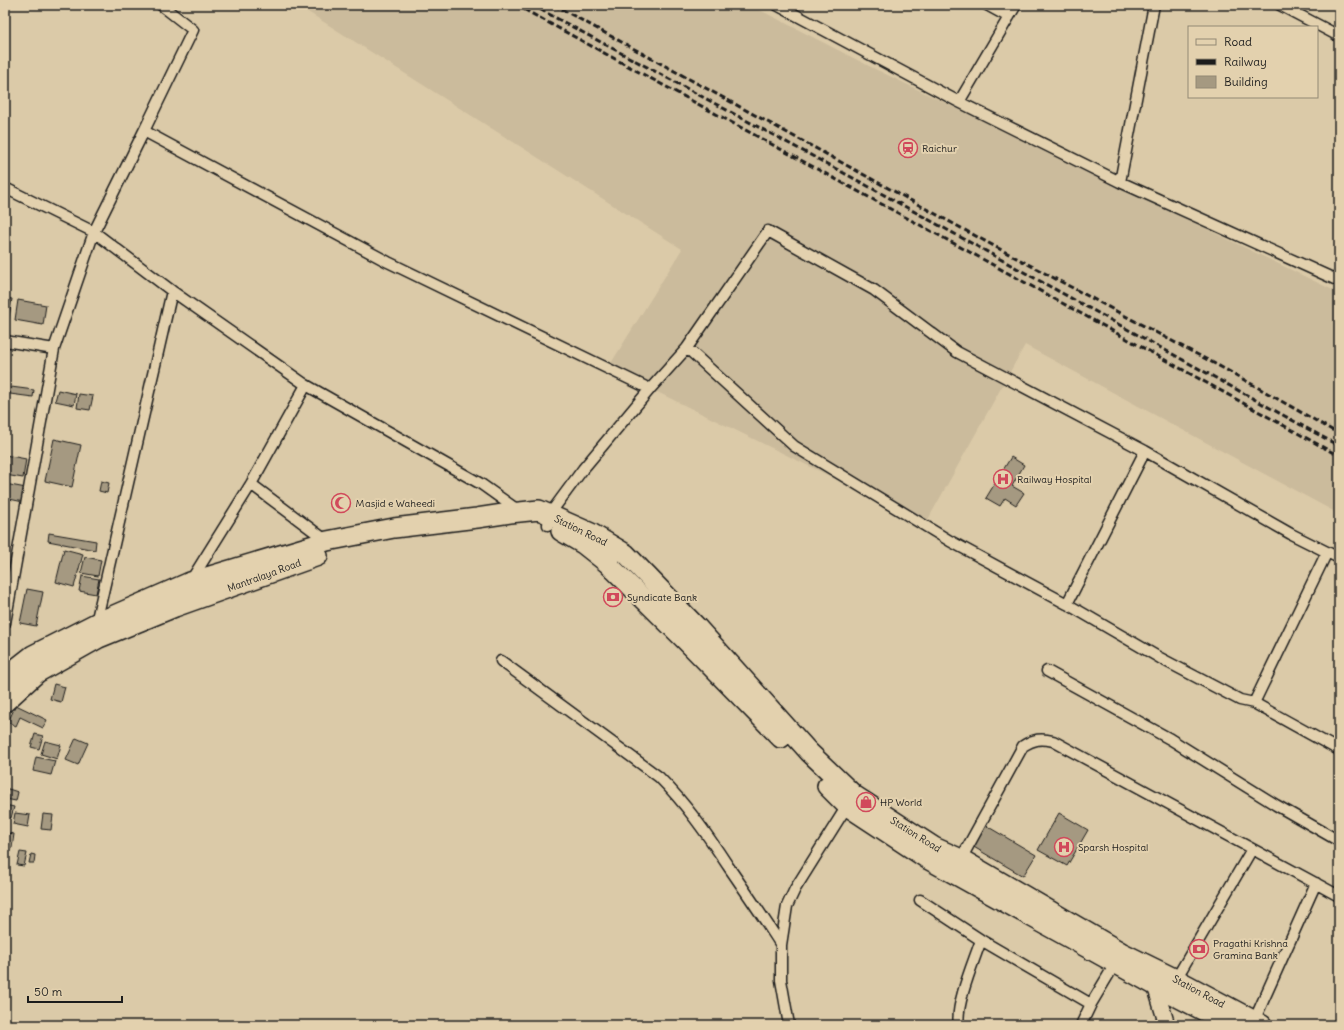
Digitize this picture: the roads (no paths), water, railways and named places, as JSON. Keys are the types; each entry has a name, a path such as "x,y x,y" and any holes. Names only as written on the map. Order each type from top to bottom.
{"highway":[{"name":"Mantralaya Road","path":"5,677 33,655 96,623 190,582 327,541 394,528 539,510 548,520"},
{"name":"Mantralaya Road","path":"5,702 37,673 99,638 175,607 327,553 400,538 436,535 537,520 548,520"},
{"name":"Station Road","path":"548,520 583,544 607,563 686,641 847,806 929,860 1115,964 1231,1025"},
{"name":"Station Road","path":"548,520 591,533 626,554 697,627 809,752 854,795 934,847 961,859 1121,952 1176,979 1258,1023"}],"main road":[{"path":"1148,965 1156,986 1167,1025"}],"street":[{"path":"5,623 54,349 94,232 193,30 161,5"},
{"path":"777,5 959,102 1120,182 1339,281"},
{"path":"988,5 1009,17"},
{"path":"959,102 1016,5"},
{"path":"1120,182 1154,5"},
{"path":"1280,5 1339,36"},
{"path":"144,131 388,262 650,389"},
{"path":"5,188 94,232 172,291 306,385 481,484 521,512"},
{"path":"548,520 583,469 650,389 687,348 768,231 874,290 957,352 1145,451 1291,534 1339,558"},
{"path":"96,623 172,291"},
{"path":"5,341 54,349"},
{"path":"687,348 794,446 950,542 1067,604 1160,658 1240,700 1254,703 1339,750"},
{"path":"190,582 251,484 306,385"},
{"path":"1067,604 1145,451"},
{"path":"251,484 327,541"},
{"path":"1254,703 1327,552"},
{"path":"501,661 659,777 676,793 696,818 766,920 781,945"},
{"path":"1047,671 1170,739 1276,805 1339,841"},
{"path":"961,859 1023,746 1032,740 1043,738 1053,741 1339,896"},
{"path":"789,1025 781,980 781,945 787,906 795,889 847,806"},
{"path":"1176,979 1252,849"},
{"path":"1258,1023 1316,883"},
{"path":"920,900 980,940 1091,1004"},
{"path":"961,1023 960,1004 980,940"},
{"path":"1081,1025 1091,1004 1115,964"}],"railway":[{"path":"516,5 986,261 1339,456"},
{"path":"532,5 866,185 1339,446"},
{"path":"554,5 994,246 1234,374 1339,434"}],"place":[{"name":"Raichur","path":"908,148"},
{"name":"Railway Hospital","path":"1003,479"},
{"name":"Ｍasjid e Waheedi","path":"341,503"},
{"name":"Syndicate Bank","path":"613,597"},
{"name":"HP World","path":"866,802"},
{"name":"Sparsh Hospital","path":"1064,847"},
{"name":"Pragathi Krishna Gramina Bank","path":"1199,949"}]}
